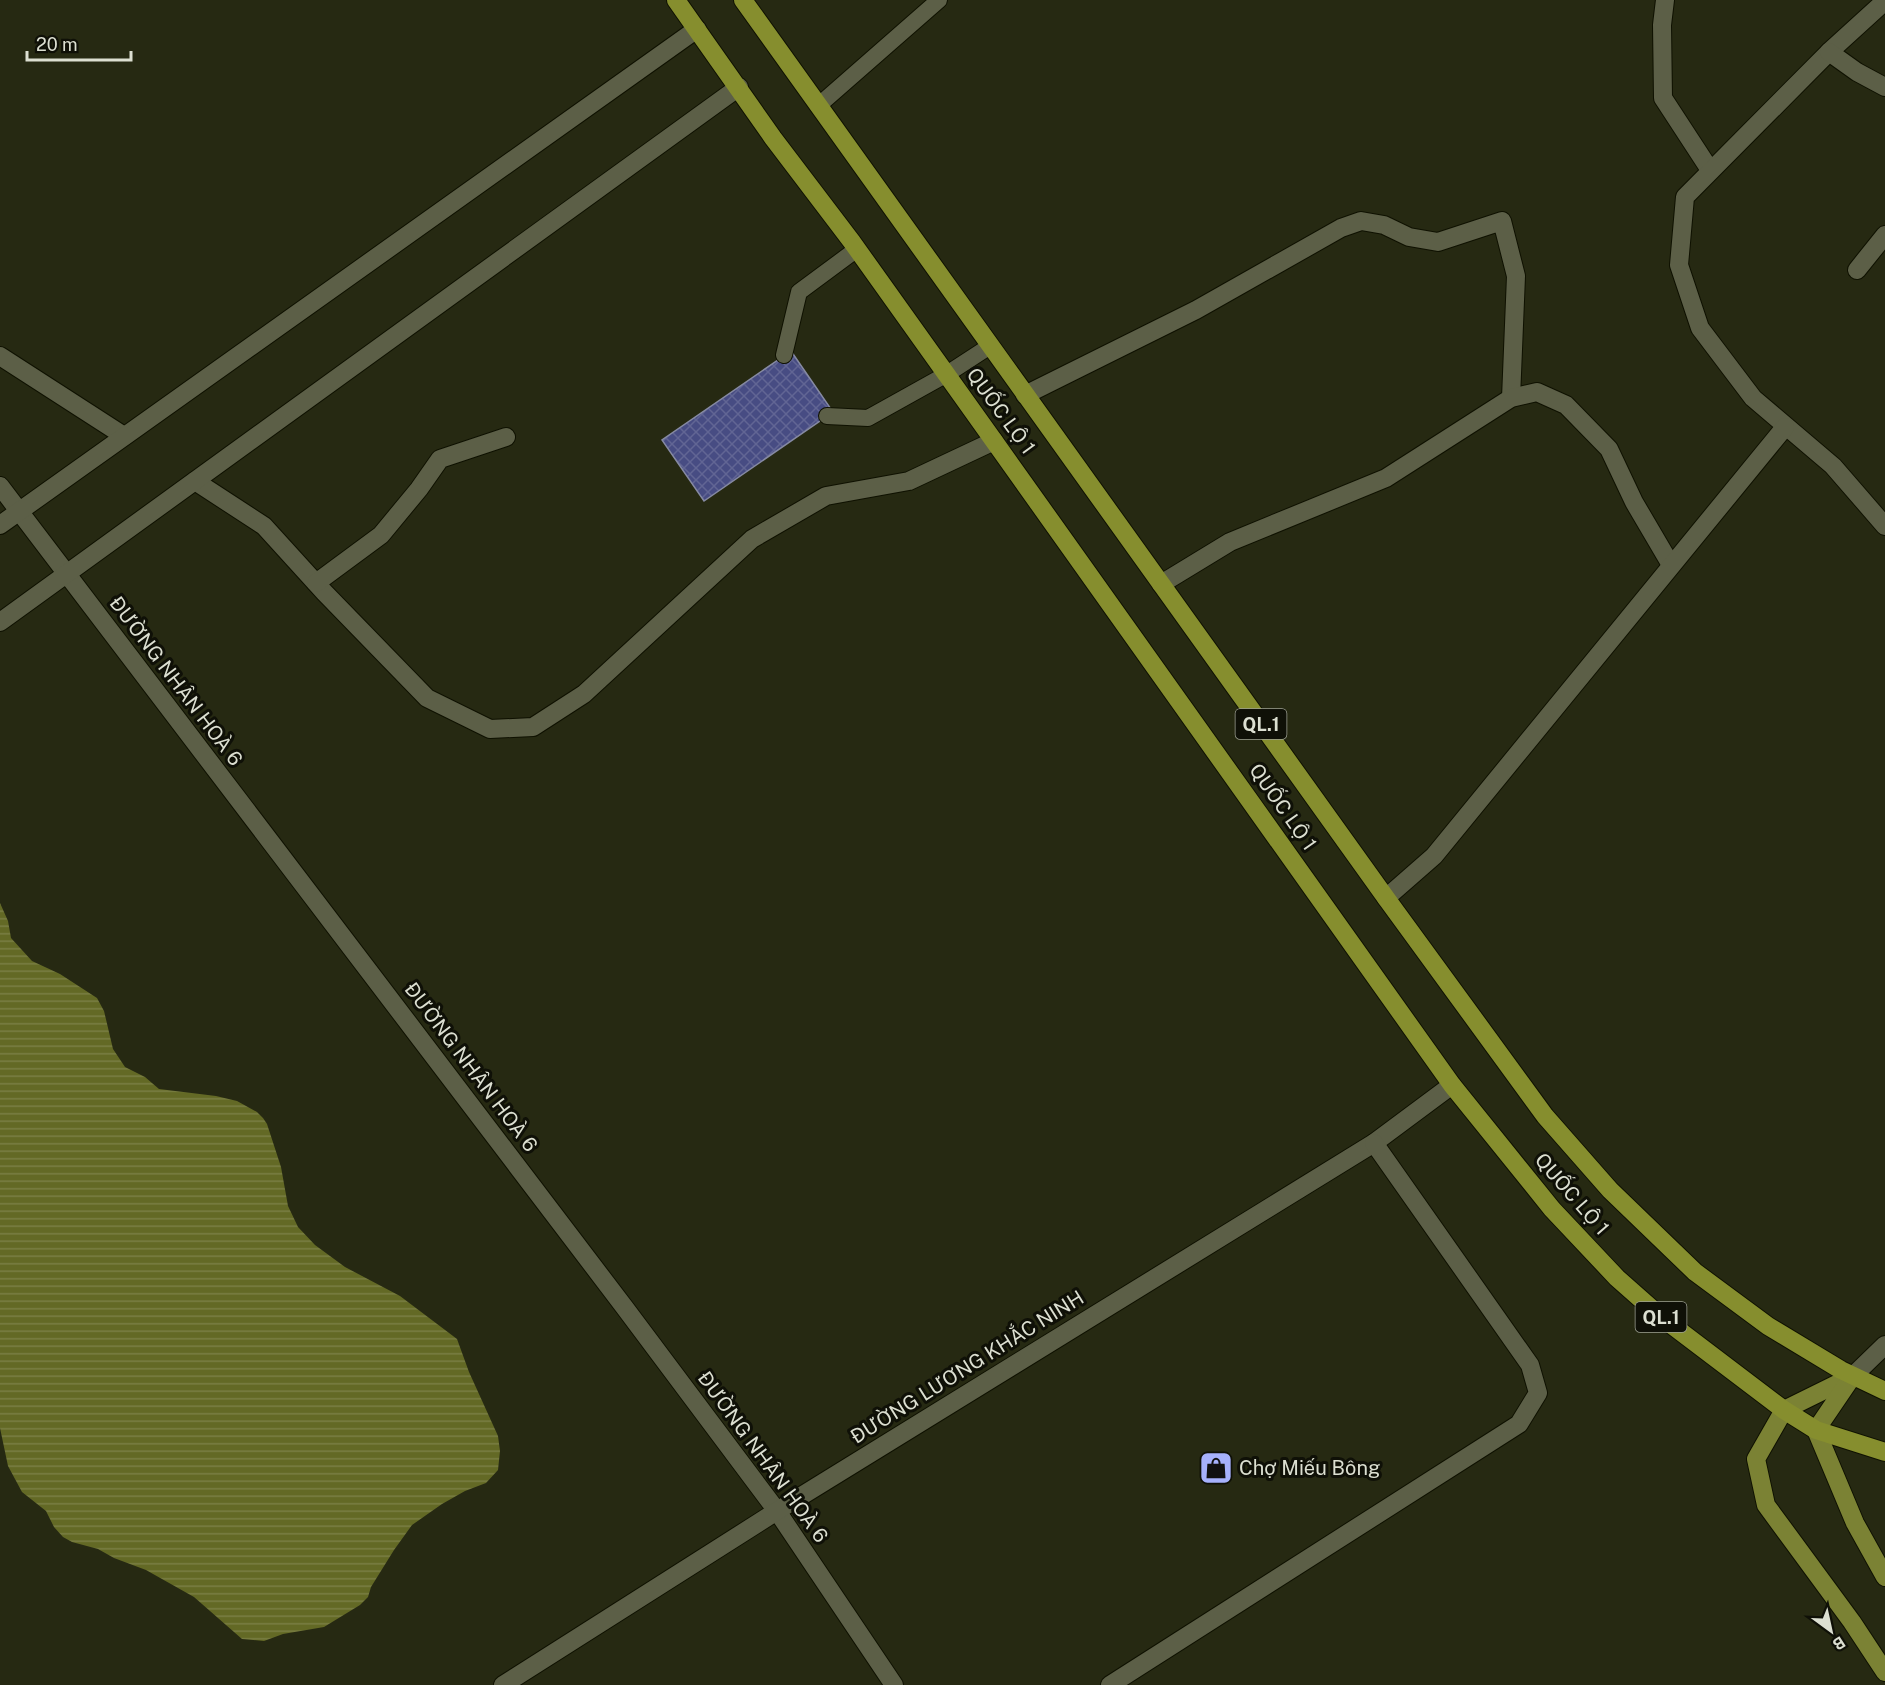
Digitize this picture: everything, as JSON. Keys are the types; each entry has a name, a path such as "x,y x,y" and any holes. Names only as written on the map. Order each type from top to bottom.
{"highway":[{"name":"QUỐC LỘ 1","path":"676,0 773,138 994,441 1452,1085 1552,1209 1617,1278 1660,1316 1784,1410 1816,1430 1885,1452"},
{"name":"QUỐC LỘ 1","path":"743,0 1386,898 1545,1116 1610,1190 1695,1272 1768,1326 1853,1376 1885,1391"}],"main road":[{"path":"1853,1376 1784,1410 1756,1459 1766,1505 1852,1622 1885,1672"},
{"path":"1853,1376 1816,1430 1855,1523 1885,1577"}],"street":[{"path":"1665,0 1662,25 1663,98 1710,171"},
{"path":"1885,1 1828,52 1685,197 1678,265 1700,328 1753,398 1833,466 1885,526"},
{"path":"0,525 697,29"},
{"path":"1828,52 1857,72 1885,87"},
{"path":"0,622 739,87"},
{"path":"1025,395 1196,310 1341,228 1361,221 1384,225 1409,237 1438,242 1502,221 1516,276 1511,398"},
{"path":"1857,270 1885,236"},
{"path":"0,356 124,436"},
{"path":"1161,584 1230,542 1386,478 1511,398 1537,392 1566,405 1609,449 1634,502 1671,564"},
{"path":"1386,898 1434,856 1785,427"},
{"path":"316,583 381,535 419,489 440,459 506,437"},
{"path":"195,481 264,526 427,698 490,729 533,727 584,694 752,539 826,495 909,481 994,441"},
{"name":"ĐƯỜNG NHÂN HOÀ 6","path":"0,486 626,1308 777,1511 894,1685"},
{"name":"ĐƯỜNG LƯƠNG KHẮC NINH","path":"503,1685 777,1511 1374,1143 1452,1085"},
{"path":"1110,1685 1519,1424 1538,1393 1530,1365 1374,1143"},
{"path":"1853,1376 1885,1345"}],"lane":[{"path":"818,106 939,0"},
{"path":"784,355 799,292 856,249"},
{"path":"827,416 868,418 990,346"}],"shaded area":[{"path":"0,903 8,921 11,938 32,961 60,974 97,998 104,1011 113,1049 125,1067 145,1077 159,1089 216,1096 237,1101 257,1112 267,1124 281,1167 288,1206 298,1227 315,1245 345,1267 400,1296 457,1339 498,1436 500,1451 498,1470 486,1483 465,1491 442,1504 412,1525 371,1587 368,1597 360,1605 324,1627 283,1634 264,1641 242,1639 194,1597 146,1570 63,1537 54,1527 46,1511 22,1492 8,1466 0,1428"}],"building":[{"path":"791,351 833,412 704,501 662,440"}],"place":[{"name":"Chợ Miếu Bông","path":"1216,1468"}]}
